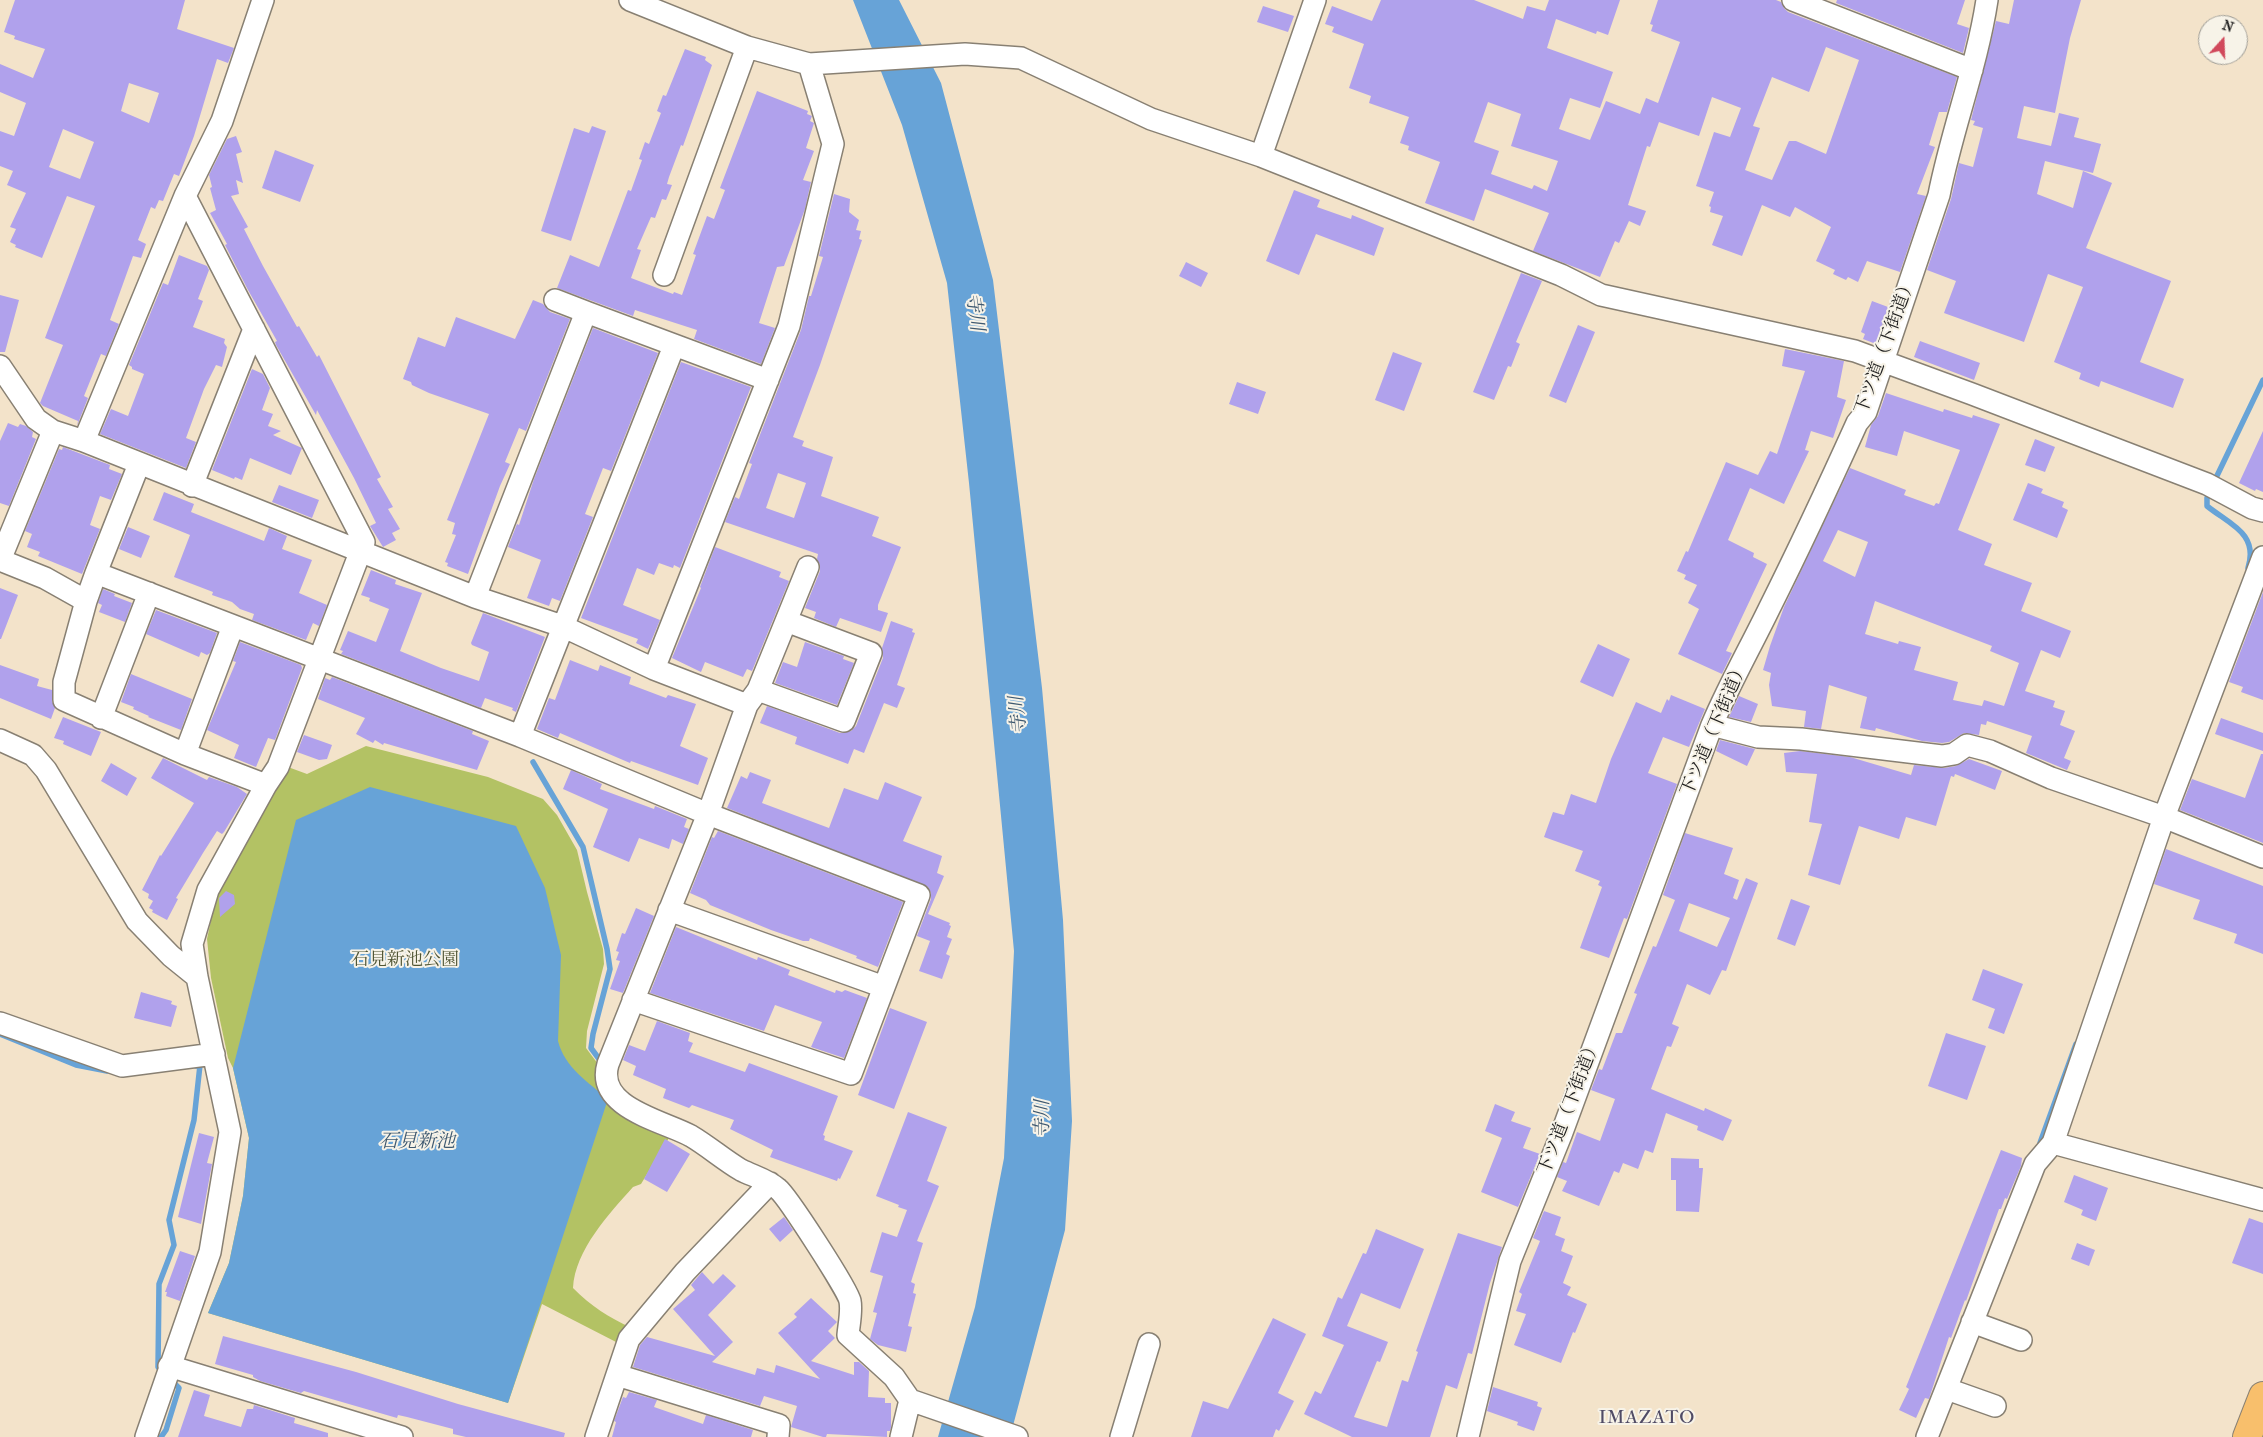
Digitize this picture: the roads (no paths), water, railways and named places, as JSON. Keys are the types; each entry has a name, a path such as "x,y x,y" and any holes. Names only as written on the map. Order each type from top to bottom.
{"highway":[{"path":"2247,1437 2263,1396"}],"street":[{"path":"84,441 185,196 222,122 263,0"},
{"path":"630,0 747,47 809,64 965,54 1021,58 1150,119 1262,156 1561,275 1601,295 1855,351 2212,487 2252,508 2263,511"},
{"path":"1262,156 1315,0"},
{"path":"1793,0 1972,70"},
{"name":"下ツ道（下街道）","path":"1468,1437 1510,1261 1561,1134 1712,725 1730,683 1755,639 1804,539 1857,423 1866,412 1939,195 1944,169 1982,32 1988,0"},
{"path":"664,275 747,47"},
{"path":"654,669 789,326 834,144 809,64"},
{"path":"146,1437 210,1252 230,1132 197,977 192,944 208,890 266,785 278,767 362,552 364,542 185,196"},
{"path":"555,300 768,380"},
{"path":"475,597 586,312"},
{"path":"192,486 254,329"},
{"path":"520,736 674,346"},
{"path":"0,366 36,419 53,432 84,441 192,486 475,597 562,626 654,669 844,720 871,652 786,621"},
{"path":"53,432 0,560 45,578 86,601"},
{"path":"139,464 86,601 64,682 64,700 185,754 266,785"},
{"path":"1927,1437 2035,1164 2053,1142 2157,815 2263,557"},
{"path":"808,567 753,697 633,1000 605,1073 608,1087 612,1093 646,1118 690,1135 741,1169 779,1190 841,1281 850,1301 848,1335 894,1376 919,1404 1018,1437"},
{"path":"96,573 520,736 708,814 919,895 851,1074 633,1000"},
{"path":"101,718 149,594"},
{"path":"185,754 233,626"},
{"path":"1712,725 1758,737 1801,739 1942,756 1954,754 1967,745 1990,751 2051,778 2157,815 2263,857"},
{"path":"0,740 33,755 46,770 138,921 172,956 197,977"},
{"path":"669,910 884,987"},
{"path":"0,1023 122,1066 214,1054"},
{"path":"2053,1142 2263,1200"},
{"path":"596,1437 629,1339 685,1272 770,1184"},
{"path":"1972,1322 2021,1340"},
{"path":"1121,1437 1149,1344"},
{"path":"169,1366 402,1437"},
{"path":"616,1375 779,1425 778,1437"},
{"path":"1947,1388 1995,1406"},
{"path":"901,1437 919,1404"}],"water":[{"name":"寺川","path":"853,0 899,0 941,83 993,280 1042,688 1063,920 1072,1121 1065,1230 1010,1437 938,1437 975,1307 1004,1158 1014,951 969,483 947,283 902,125"},
{"name":"石見新池","path":"370,787 516,826 545,888 561,955 558,1041 561,1051 578,1074 608,1099 508,1403 208,1313 229,1263 243,1196 249,1138 233,1068 296,820"}],"waterway":[{"path":"2214,482 2263,380"},
{"path":"2210,490 2207,506 2233,524 2246,538 2250,556 2248,568"},
{"path":"533,762 583,847 607,949 610,969 591,1048 602,1063"},
{"path":"0,1034 76,1065 107,1071"},
{"path":"2040,1143 2076,1044"},
{"path":"163,1372 158,1367 159,1284 174,1245 169,1220 194,1120 200,1065 196,1066"},
{"path":"161,1437 166,1430 179,1388 172,1381"}],"district":[{"name":"IMAZATO","path":"1647,1418"}],"park label":[{"name":"石見新池公園","path":"405,961"}]}
